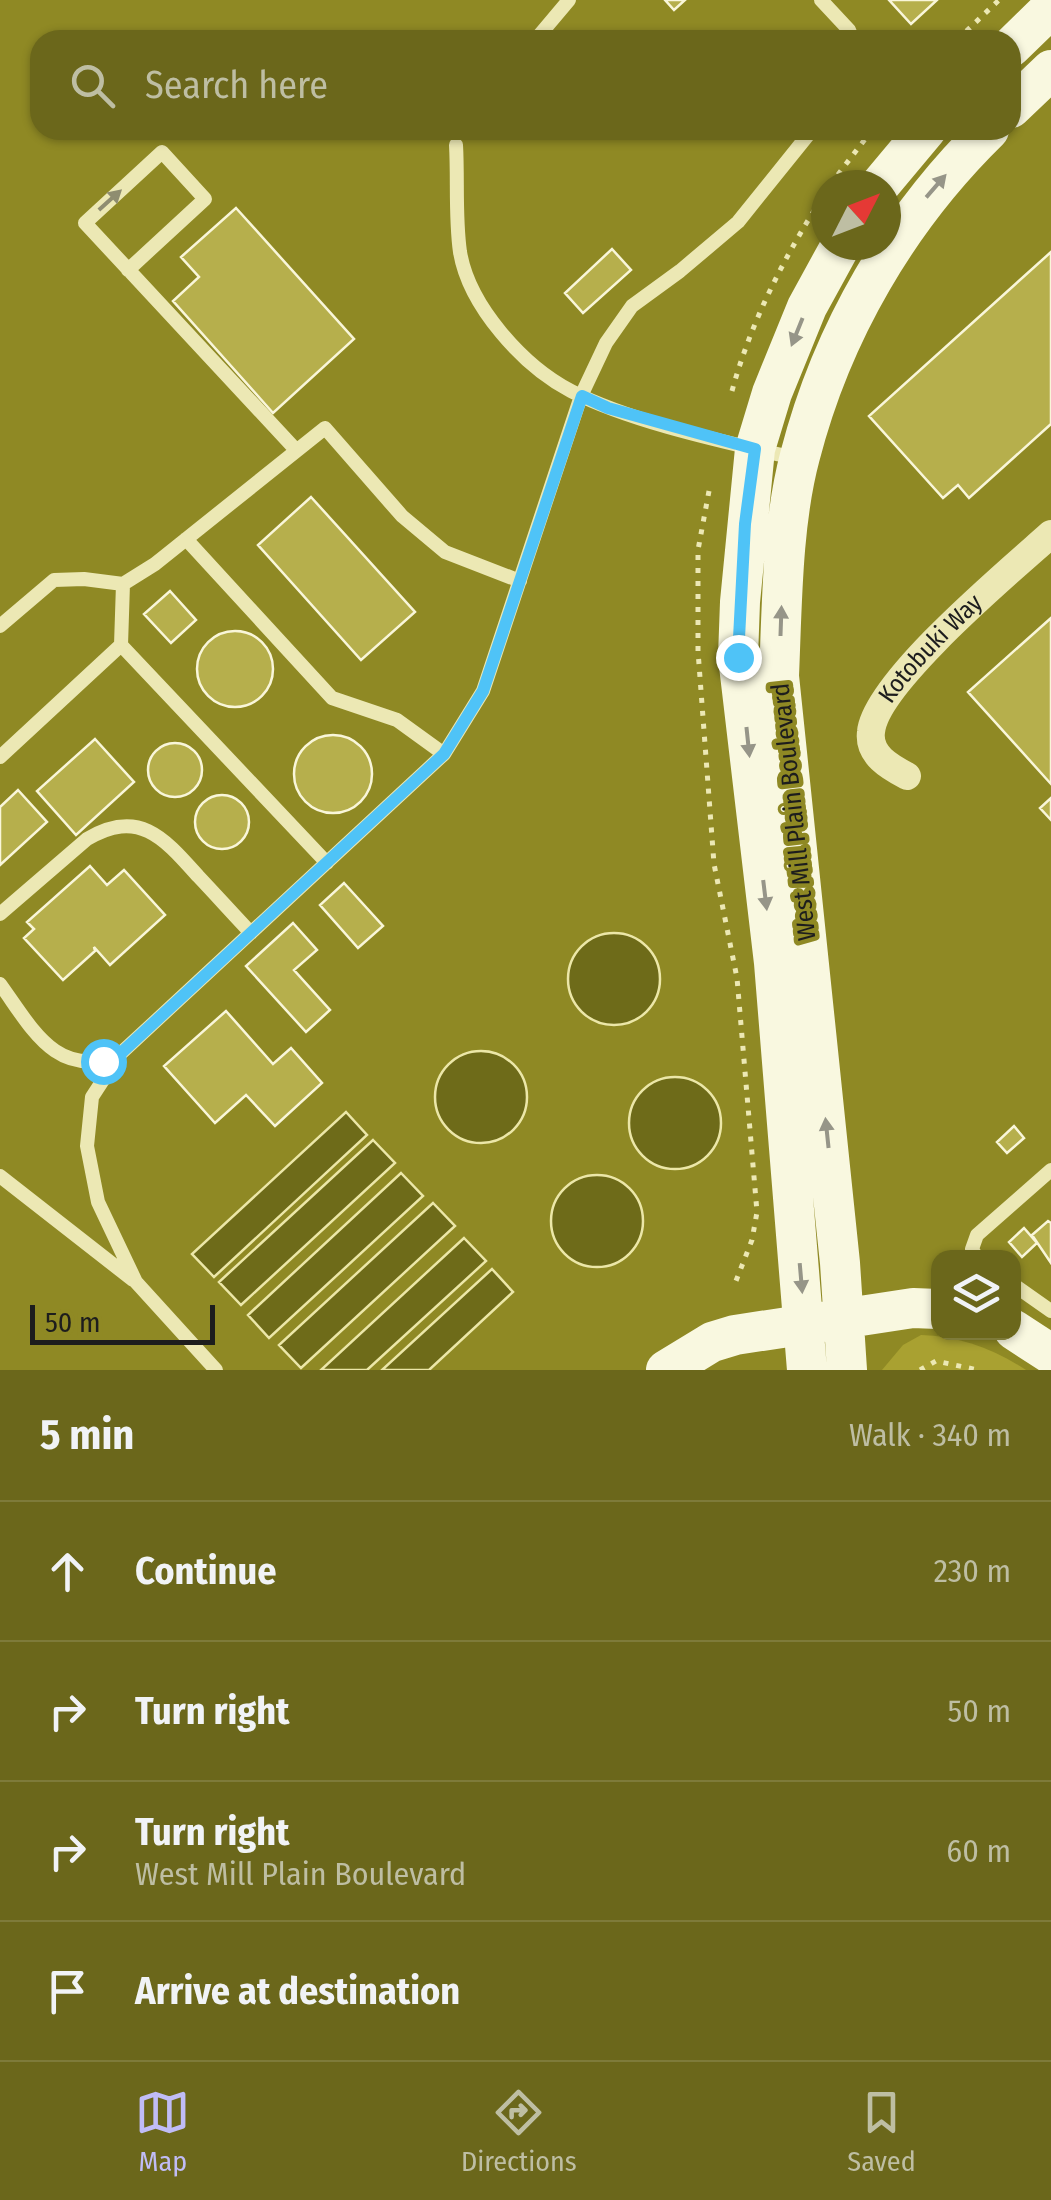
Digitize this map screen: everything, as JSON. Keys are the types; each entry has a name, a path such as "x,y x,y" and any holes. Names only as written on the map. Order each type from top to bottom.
{"main road":[{"path":"1021,36 1051,8"},
{"path":"1021,98 1051,70"},
{"path":"893,170 918,140"},
{"name":"West Mill Plain Boulevard","path":"807,1370 824,1322 839,1246 779,676 782,593 799,459 817,400 853,316 891,246 926,198 980,140"},
{"name":"West Mill Plain Boulevard","path":"833,260 807,307 755,449 745,524 738,657 774,962 824,1322 847,1370"},
{"path":"666,1370 712,1342 736,1335 913,1308 931,1309"},
{"path":"1021,1335 1051,1354"}],"street":[{"name":"Kotobuki Way","path":"907,776 882,760 872,746 870,731 876,715 935,641 1051,534"}],"lane":[{"path":"544,30 569,0"},
{"path":"821,0 849,30"},
{"path":"136,1282 98,1202 87,1146 92,1097 120,1054 444,754 483,691 582,396 606,342 632,306 738,222 804,140"},
{"path":"456,144 460,253 480,306 518,351 568,390 608,408 799,459"},
{"path":"128,270 205,199 162,152 85,223 128,270 296,450"},
{"path":"0,626 54,580 122,584 186,539 324,428 402,516 445,552 520,581"},
{"path":"186,539 332,698 397,720 444,754"},
{"path":"122,584 121,645 327,863"},
{"path":"0,757 121,645"},
{"path":"0,914 87,838 120,826 138,827 169,844 251,933"},
{"path":"0,984 52,1050 86,1063 120,1054"},
{"path":"973,1250 978,1234 1051,1170"},
{"path":"0,1176 136,1282 216,1370"},
{"path":"1021,1289 1051,1311"}],"path":[{"path":"967,30 998,0"},
{"path":"841,170 864,140"},
{"path":"732,392 772,288 811,219"},
{"path":"709,491 698,550 698,651 714,864 737,978 757,1212 752,1240 734,1286"},
{"path":"920,1370 936,1362 978,1370"}],"shaded area":[{"path":"614,933 640,941 652,953 660,979 652,1005 640,1017 614,1025 588,1017 576,1005 568,979 576,953 588,941"},
{"path":"481,1051 499,1055 513,1065 523,1079 527,1097 523,1115 513,1129 499,1139 481,1143 463,1139 449,1129 439,1115 435,1097 439,1079 449,1065 463,1055"},
{"path":"675,1077 693,1081 707,1091 717,1105 721,1123 717,1141 707,1155 693,1165 675,1169 657,1165 643,1155 633,1141 629,1123 633,1105 643,1091 657,1081"},
{"path":"346,1112 367,1135 214,1277 192,1254"},
{"path":"373,1140 395,1163 241,1305 219,1282"},
{"path":"401,1173 423,1196 269,1338 248,1315"},
{"path":"597,1175 623,1183 635,1195 643,1221 635,1247 623,1259 597,1267 571,1259 559,1247 551,1221 559,1195 571,1183"},
{"path":"433,1203 455,1226 301,1368 279,1345"},
{"path":"464,1238 486,1261 367,1370 321,1370"},
{"path":"492,1269 513,1292 429,1370 382,1370"},
{"path":"921,1335 931,1336 931,1340 957,1340 976,1345 1026,1370 882,1370 903,1345"}],"building":[{"path":"665,0 685,0 674,10"},
{"path":"889,0 937,0 911,24"},
{"path":"236,208 354,339 273,413 173,301 199,277 181,257"},
{"path":"612,249 631,270 583,313 565,293"},
{"path":"1051,252 1051,424 969,498 958,485 943,498 869,416"},
{"path":"311,497 415,612 361,660 258,545"},
{"path":"170,591 196,620 171,643 144,614"},
{"path":"1051,618 1051,784 968,692"},
{"path":"235,631 262,642 273,669 262,696 235,707 208,696 197,669 208,642"},
{"path":"333,735 348,738 360,747 369,759 369,789 360,801 348,810 333,813 318,810 306,801 297,789 294,774 297,759 306,747 318,738"},
{"path":"95,739 134,782 76,835 37,791"},
{"path":"175,743 194,751 202,770 194,789 175,797 156,789 148,770 156,751"},
{"path":"18,790 47,822 0,865 0,807"},
{"path":"222,795 241,803 249,822 241,841 222,849 203,841 195,822 203,803"},
{"path":"1051,798 1051,820 1040,808"},
{"path":"90,866 107,885 124,870 165,915 110,965 94,947 95,951 63,980 24,938 34,929 27,922"},
{"path":"344,883 383,926 358,948 320,905"},
{"path":"293,923 317,950 294,970 330,1010 306,1032 246,966"},
{"path":"226,1011 273,1064 291,1048 322,1083 275,1126 246,1095 215,1123 164,1066"},
{"path":"1014,1126 1024,1138 1007,1153 997,1142"},
{"path":"1048,1221 1051,1223 1051,1263 1032,1235"},
{"path":"1024,1228 1037,1243 1022,1257 1021,1250 1009,1242"}],"route":[{"path":"103,1061 120,1054 444,754 483,691 582,396 608,408 755,449 745,524 738,657"}]}
